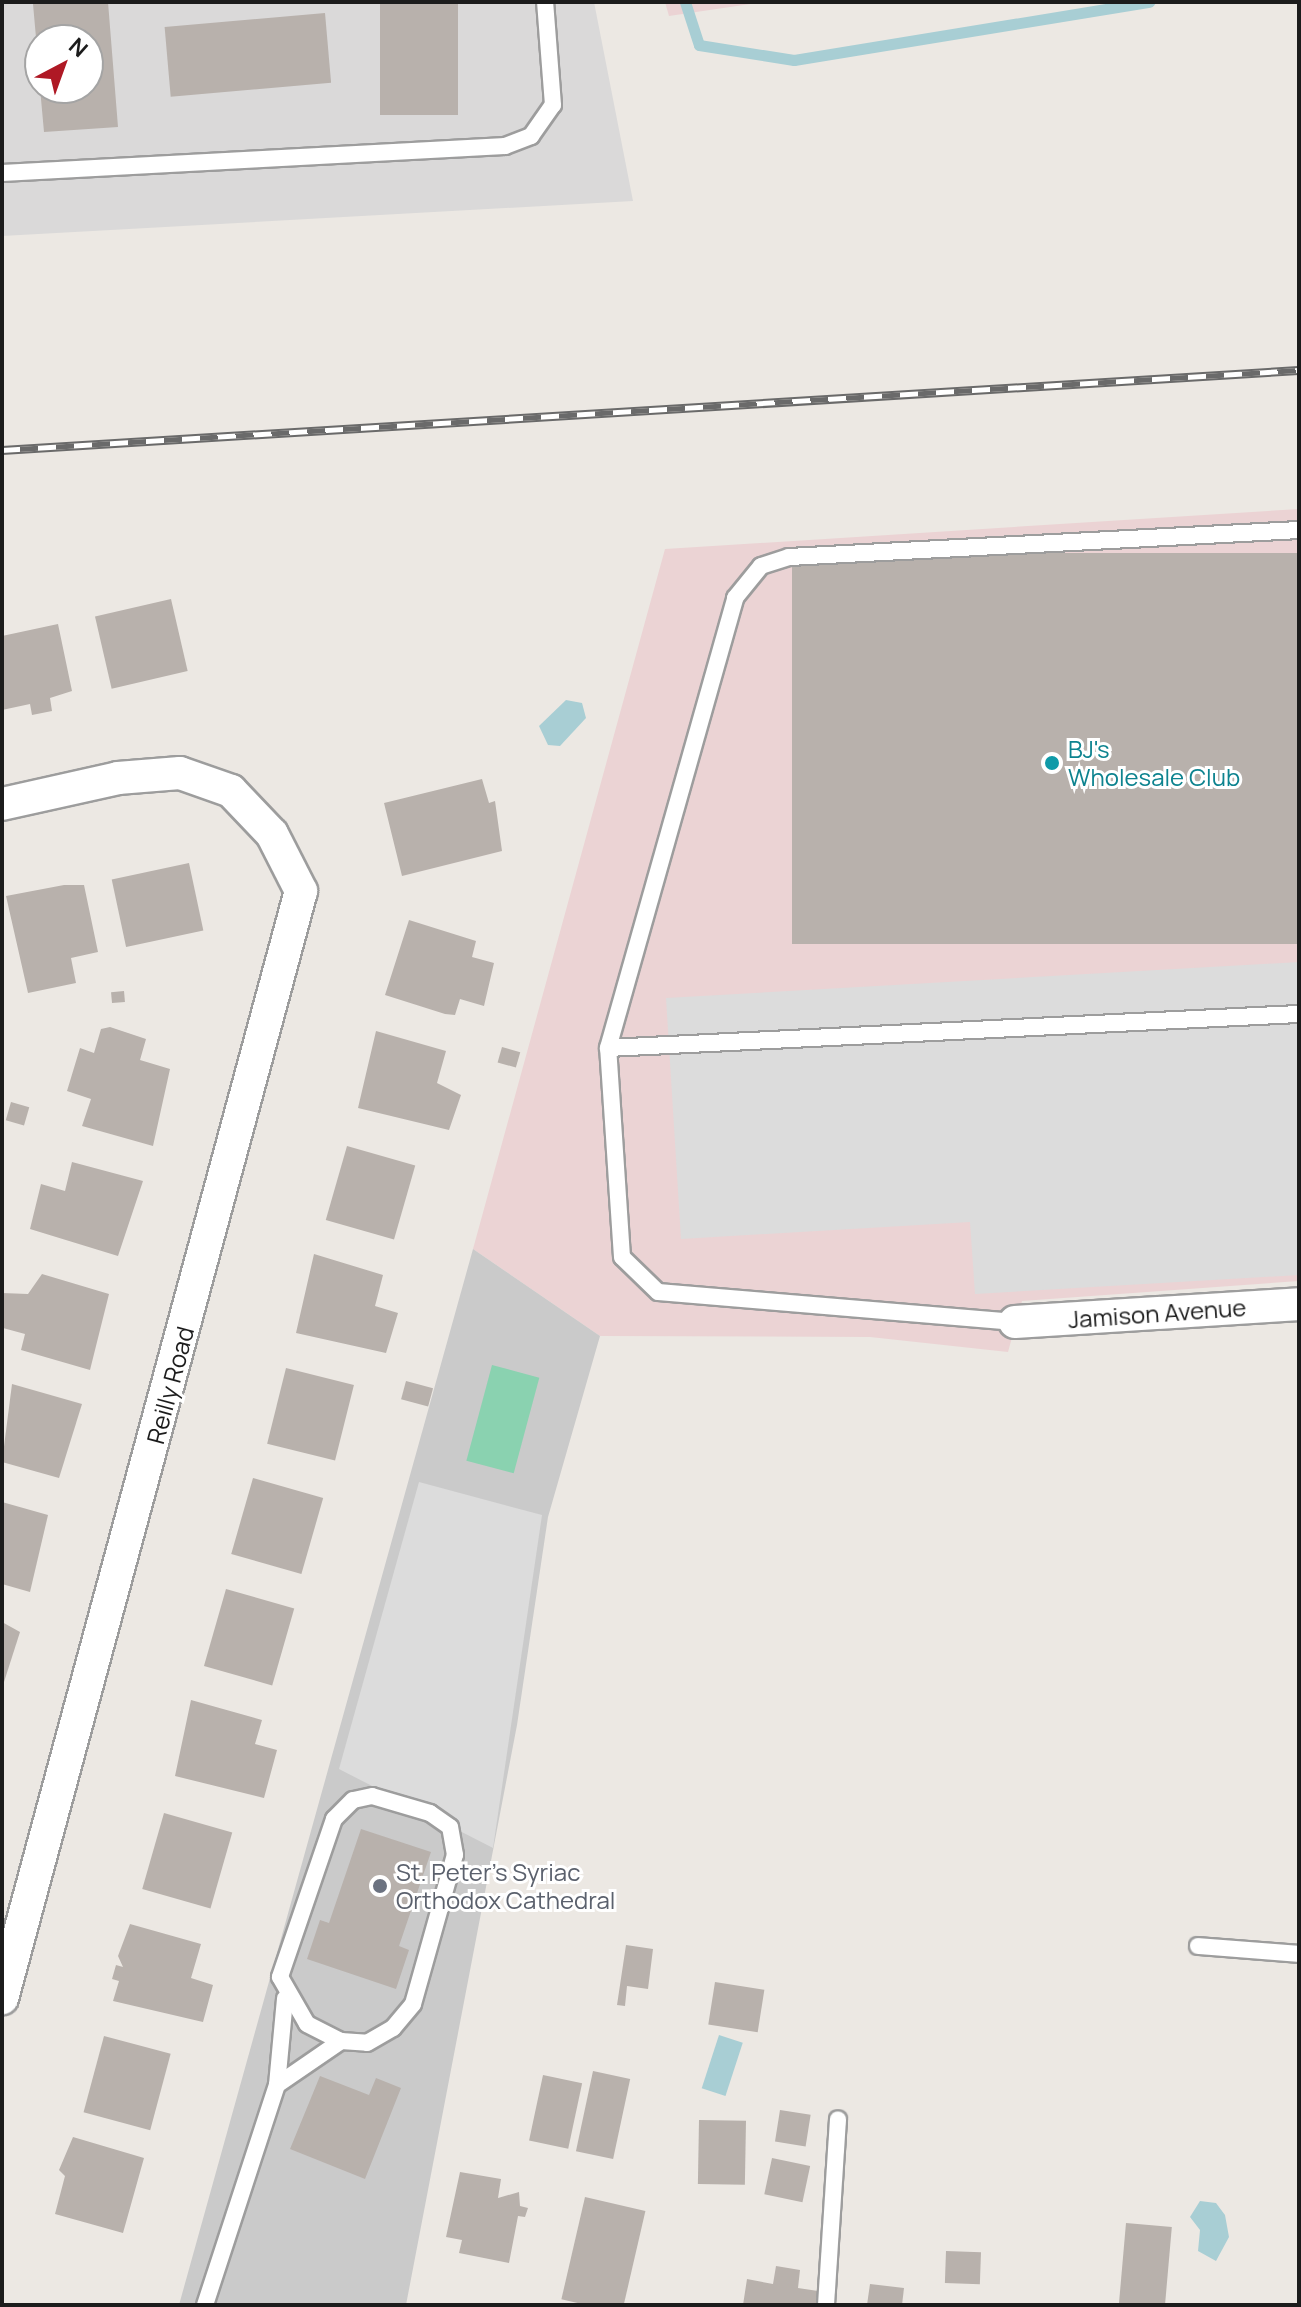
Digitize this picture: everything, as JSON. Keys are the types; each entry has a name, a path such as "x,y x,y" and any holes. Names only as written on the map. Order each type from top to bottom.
{"street":[{"name":"Reilly Road","path":"2,804 118,778 180,773 231,791 272,834 301,891 291,948 2,1998"},
{"name":"Jamison Avenue","path":"1015,1322 1299,1304"}],"lane":[{"path":"2,173 505,146 531,136 553,105 545,2"},
{"path":"1015,1322 658,1292 622,1257 608,1048 735,598 761,566 789,557 1299,530"},
{"path":"608,1048 1299,1014"},
{"path":"205,2305 277,2085 285,1998 280,1977 344,1809 372,1796 430,1813 450,1827 455,1855 413,2004 367,2043 341,2041 307,2024 285,1998"},
{"path":"1198,1946 1299,1954"},
{"path":"277,2085 341,2041"},
{"path":"826,2305 838,2119"}],"shaded area":[{"path":"2,2 594,2 633,201 2,236"},
{"path":"665,2 764,2 669,16"},
{"path":"1299,509 1299,1281 1022,1301 1008,1352 870,1337 600,1336 473,1249 665,549"},
{"path":"1299,962 1299,1275 975,1294 970,1222 681,1239 666,998"},
{"path":"473,1249 600,1336 548,1517 517,1725 406,2305 179,2305"},
{"path":"419,1482 542,1515 493,1848 339,1769"}],"green space":[{"path":"492,1365 539,1378 514,1473 466,1461"}],"water":[{"path":"566,700 582,703 586,718 560,746 548,745 539,726"},
{"path":"719,2035 743,2043 725,2096 702,2088"},
{"path":"1200,2201 1216,2203 1225,2215 1229,2237 1216,2261 1198,2251 1200,2230 1190,2217"}],"building":[{"path":"108,2 118,127 44,132 41,104 104,104 104,24 35,24 33,4"},
{"path":"380,2 458,2 458,115 380,115"},
{"path":"325,13 331,83 171,97 165,27"},
{"name":"BJ's Wholesale Club","path":"792,553 1299,553 1299,944 792,944"},
{"path":"171,599 188,671 112,689 95,617"},
{"path":"58,624 72,691 50,698 52,711 32,715 30,704 2,710 2,636"},
{"path":"482,779 489,803 495,801 502,851 402,876 384,803"},
{"path":"189,863 203,930 126,947 112,879"},
{"path":"64,885 84,885 98,952 71,958 76,983 28,993 6,896"},
{"path":"409,920 476,941 472,957 494,963 484,1006 460,999 455,1015 445,1014 385,995"},
{"path":"124,991 125,1002 112,1003 111,992"},
{"path":"110,1027 146,1039 140,1060 170,1069 153,1146 82,1126 91,1099 67,1091 80,1048 94,1053 101,1029"},
{"path":"376,1031 446,1051 437,1083 461,1095 449,1130 358,1108"},
{"path":"502,1047 520,1052 516,1068 498,1062"},
{"path":"11,1102 29,1107 24,1126 6,1120"},
{"path":"347,1146 415,1166 394,1240 326,1220"},
{"path":"72,1162 143,1181 118,1256 30,1229 41,1184 65,1191"},
{"path":"314,1254 383,1275 375,1306 398,1313 386,1353 296,1333"},
{"path":"42,1274 109,1294 90,1370 21,1350 25,1334 3,1328 2,1293 28,1294"},
{"path":"286,1368 354,1385 335,1461 267,1444"},
{"path":"406,1381 433,1388 428,1407 401,1399"},
{"path":"12,1384 82,1404 59,1478 2,1462"},
{"path":"253,1478 323,1498 301,1574 231,1554"},
{"path":"2,1502 48,1515 30,1592 2,1584"},
{"path":"226,1589 294,1609 272,1685 204,1666"},
{"path":"2,1622 20,1632 4,1682 2,1682"},
{"path":"191,1700 262,1720 255,1744 277,1750 264,1798 175,1776"},
{"path":"164,1813 232,1833 210,1909 142,1889"},
{"name":"St. Peter's Syriac Orthodox Cathedral","path":"361,1829 431,1852 399,1946 409,1950 396,1989 307,1959 320,1920 329,1923"},
{"path":"130,1924 201,1944 191,1978 213,1985 203,2022 113,2001 119,1981 112,1979 116,1965 123,1967 118,1956"},
{"path":"626,1945 653,1949 648,1989 627,1986 625,2006 617,2005"},
{"path":"715,1982 764,1990 758,2032 708,2024"},
{"path":"104,2036 171,2054 150,2130 84,2112"},
{"path":"593,2071 630,2079 613,2159 576,2151"},
{"path":"543,2075 582,2083 568,2149 529,2141"},
{"path":"320,2076 369,2095 376,2078 401,2088 365,2179 290,2149"},
{"path":"780,2110 811,2115 806,2146 775,2142"},
{"path":"699,2120 746,2121 745,2185 698,2184"},
{"path":"73,2137 144,2158 123,2233 55,2214 65,2176 59,2170"},
{"path":"772,2158 810,2166 802,2202 764,2194"},
{"path":"460,2172 501,2179 498,2198 519,2192 520,2206 528,2208 525,2217 518,2216 509,2263 459,2253 462,2240 446,2237"},
{"path":"585,2197 645,2211 624,2305 586,2305 561,2299"},
{"path":"1126,2223 1172,2227 1165,2305 1119,2305"},
{"path":"946,2251 981,2252 980,2284 945,2283"},
{"path":"776,2266 800,2270 798,2288 818,2291 816,2305 743,2305 747,2279 773,2284"},
{"path":"870,2284 904,2288 902,2305 867,2305"}],"waterway":[{"path":"685,2 699,45 794,60 1149,2"}],"railway":[{"path":"2,450 1299,370"}],"place":[{"name":"BJ's Wholesale Club","path":"1052,763"},
{"name":"St. Peter's Syriac Orthodox Cathedral","path":"380,1886"}]}
